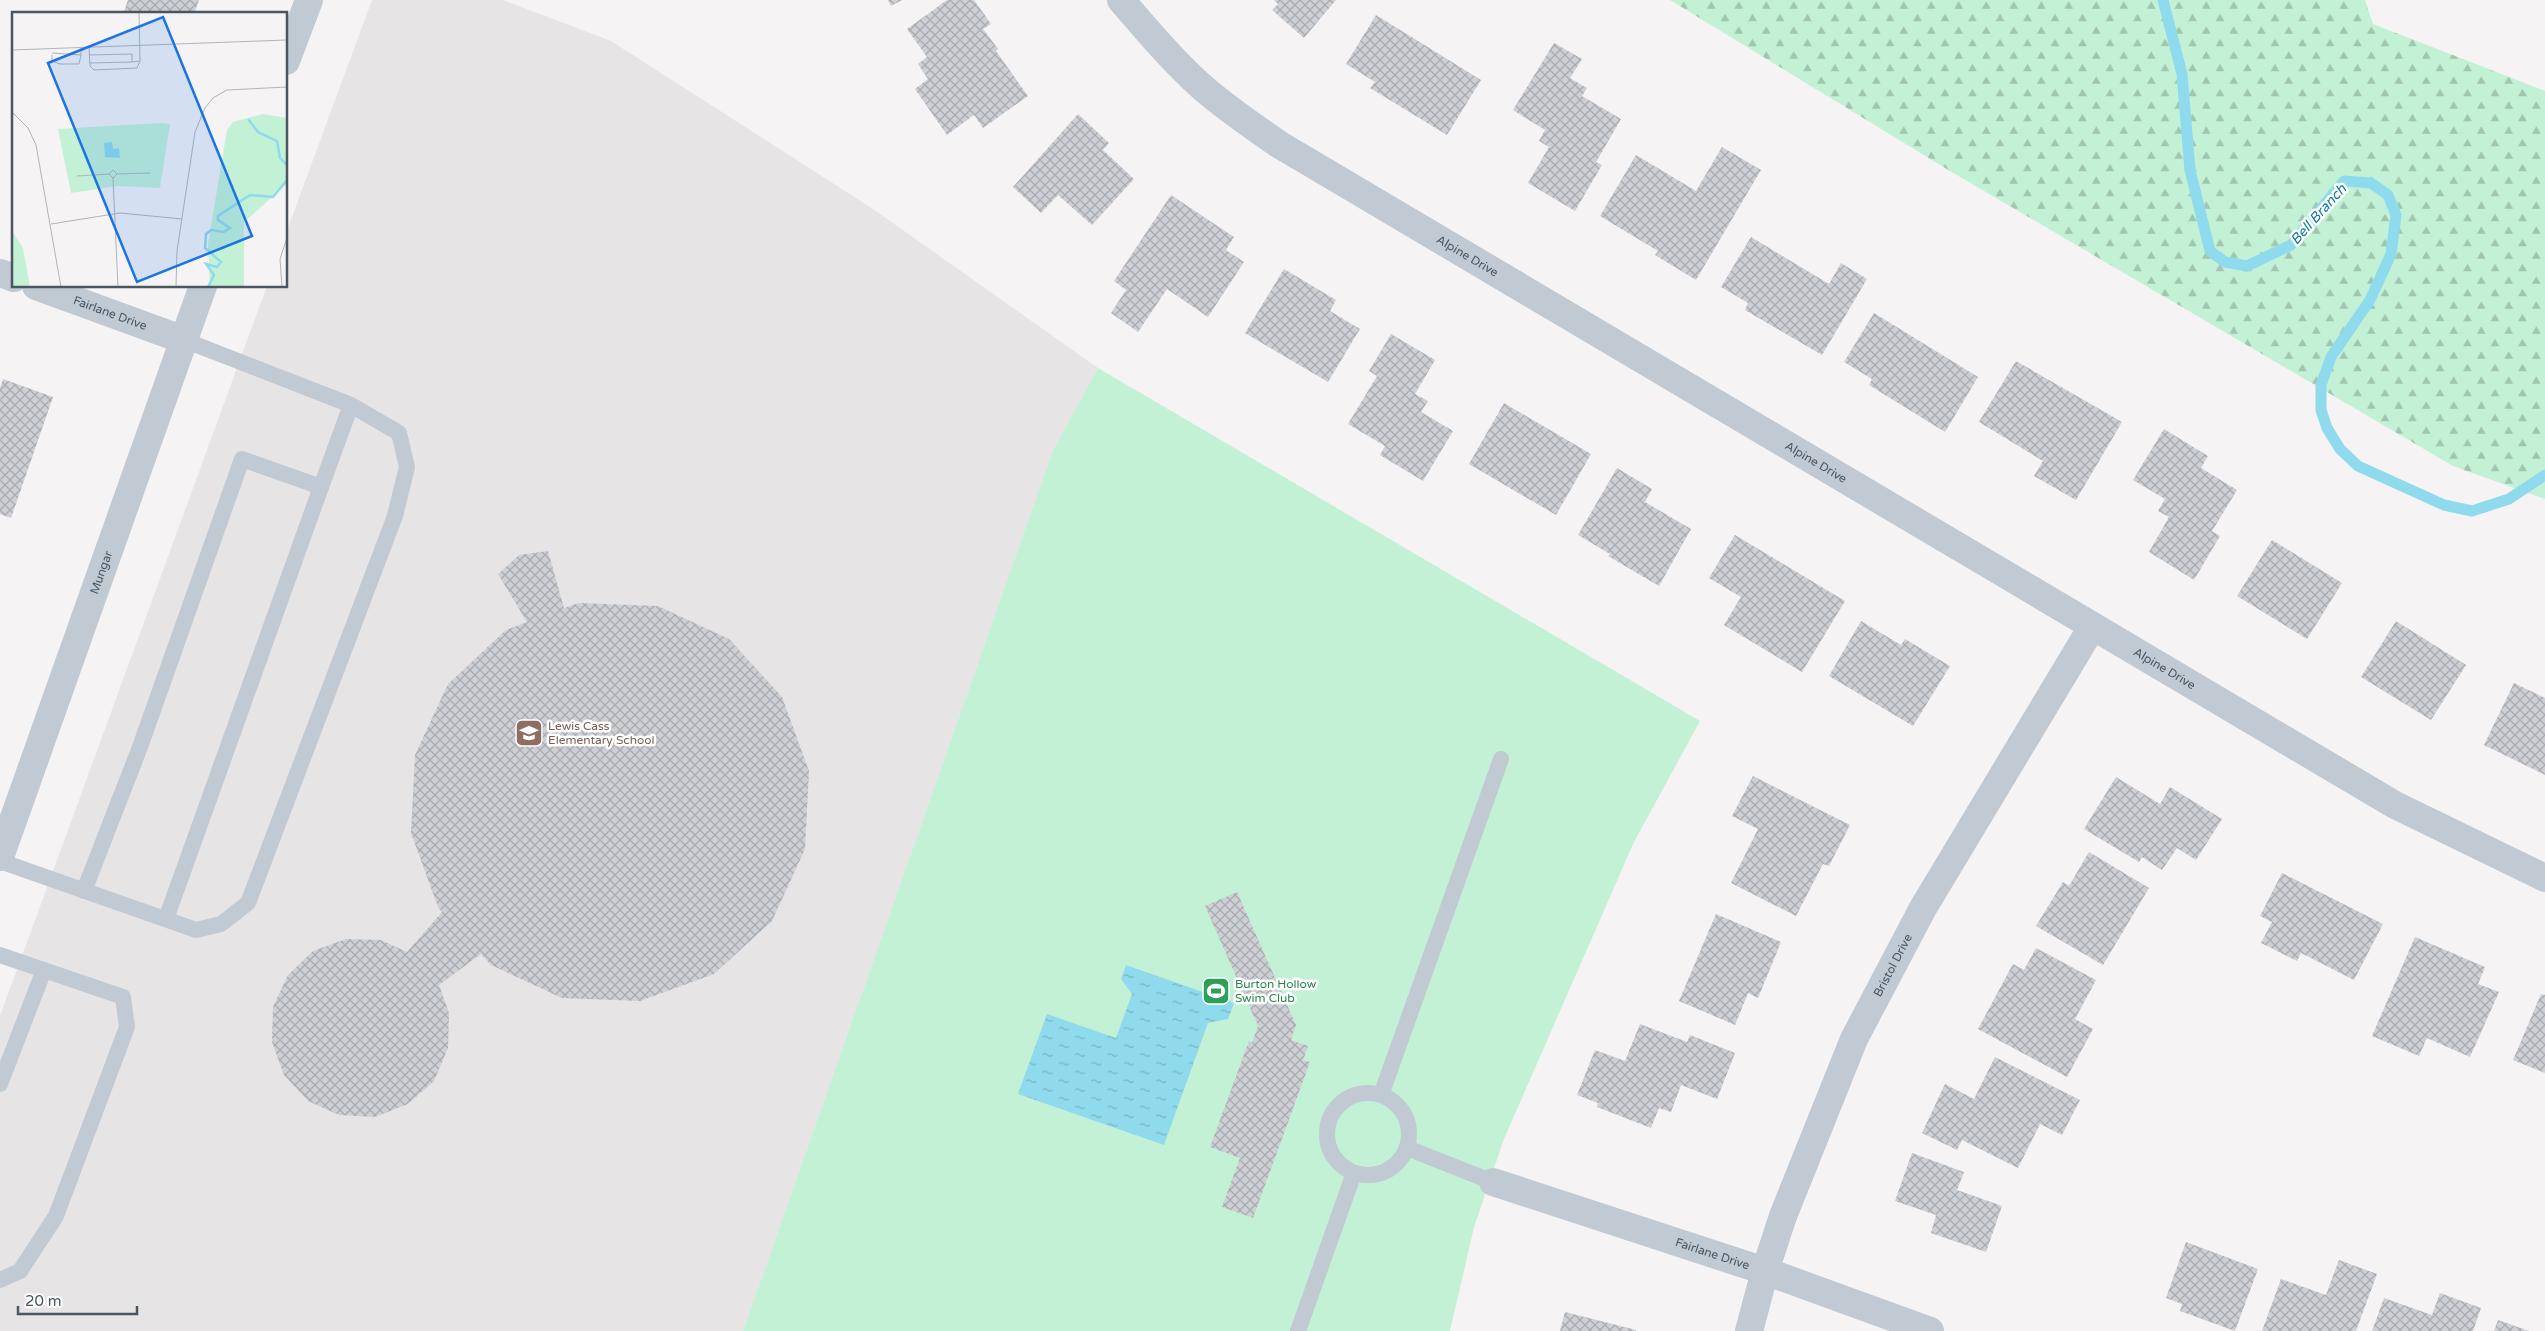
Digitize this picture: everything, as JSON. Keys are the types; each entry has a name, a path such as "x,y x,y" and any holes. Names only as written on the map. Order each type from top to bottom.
{"street":[{"path":"288,56 309,0"},
{"name":"Alpine Drive","path":"1121,0 1156,41 1202,87 1234,113 1280,145 2395,805 2545,878"},
{"path":"0,273 12,277"},
{"name":"Fairlane Drive","path":"41,288 184,340"},
{"name":"Mungar","path":"0,857 203,288"},
{"name":"Bristol Drive","path":"1749,1331 1765,1271 1784,1216 1854,1039 1888,972 1933,891 2092,627"},
{"name":"Fairlane Drive","path":"1493,1182 1765,1271 1930,1331"}],"lane":[{"path":"0,861 196,930 221,924 248,903 395,516 407,467 399,434 351,405 184,340"},
{"path":"166,919 351,405"},
{"path":"84,891 140,747 242,459 321,487"},
{"path":"1381,1095 1501,759"},
{"path":"0,955 123,997 128,1027 56,1216 20,1271 0,1280"},
{"path":"0,1084 44,970"},
{"path":"1366,1093 1381,1095 1396,1103 1405,1116 1409,1132 1407,1148 1398,1161 1386,1171 1370,1175 1354,1173 1340,1164 1330,1152 1327,1136 1329,1120 1337,1106 1350,1097 1366,1093"},
{"path":"1407,1148 1493,1182"},
{"path":"1298,1331 1354,1173"}],"shaded area":[{"name":"Lewis Cass Elementary School","path":"372,0 503,0 611,41 873,209 1098,368 1053,450 743,1331 0,1331 0,1016 266,288 288,288 288,228"}],"green space":[{"path":"1670,0 2365,0 2373,24 2545,91 2545,499 2453,466 1950,171"},
{"name":"Burton Hollow Swim Club","path":"1098,368 1700,721 1634,842 1504,1139 1474,1227 1450,1331 743,1331 1053,450"}],"water":[{"path":"1126,965 1234,1003 1228,1019 1208,1023 1164,1145 1018,1094 1047,1014 1116,1038 1132,994 1121,979"}],"building":[{"path":"128,0 199,0 195,12 124,12"},
{"path":"888,0 902,0 891,6"},
{"path":"947,0 974,0 991,24 983,29 1028,96 983,128 974,115 947,135 915,89 928,79 918,64 927,57 907,29"},
{"path":"1274,0 1336,0 1304,38 1272,10 1278,4"},
{"path":"1376,15 1481,80 1447,135 1370,88 1375,82 1346,64"},
{"path":"1554,43 1582,59 1570,78 1587,88 1582,96 1621,119 1596,162 1602,165 1575,211 1528,183 1549,147 1539,141 1545,130 1513,110"},
{"path":"1078,114 1109,143 1103,150 1134,179 1092,225 1058,195 1041,213 1013,187"},
{"path":"1722,147 1761,170 1696,280 1655,255 1658,251 1600,216 1636,155 1696,191"},
{"path":"1171,195 1234,237 1226,250 1244,262 1208,317 1167,289 1138,332 1111,313 1126,290 1114,281"},
{"path":"1751,237 1829,284 1841,263 1867,279 1822,355 1745,310 1748,303 1721,287"},
{"path":"1284,269 1336,300 1330,311 1360,329 1328,382 1245,333"},
{"path":"1874,313 1978,377 1945,432 1869,385 1872,379 1844,362"},
{"path":"1391,334 1435,360 1415,394 1428,401 1421,412 1453,431 1423,481 1380,455 1385,446 1348,424 1377,376 1369,371"},
{"path":"2016,361 2122,422 2076,500 2034,476 2043,461 1979,422"},
{"path":"3,379 53,397 11,518 0,514 0,388"},
{"path":"1504,403 1591,454 1556,515 1469,464"},
{"path":"2164,429 2208,456 2201,468 2237,490 2212,531 2220,536 2194,580 2149,552 2169,517 2158,511 2165,499 2133,480"},
{"path":"1617,468 1652,489 1645,502 1691,529 1659,586 1608,556 1610,554 1578,535"},
{"path":"1735,535 1845,601 1802,672 1724,625 1741,597 1709,578"},
{"path":"2272,540 2342,583 2307,639 2237,596"},
{"path":"548,551 564,608 579,603 658,606 729,639 782,697 809,771 805,849 772,921 714,974 640,1001 562,998 491,965 481,954 439,985 449,1013 448,1048 434,1081 408,1104 375,1117 339,1115 308,1101 284,1075 272,1042 273,1007 288,975 313,951 346,939 381,940 407,952 442,912 438,907 411,833 415,755 448,684 506,630 527,622 498,574 519,555"},
{"path":"1861,621 1901,645 1905,639 1950,666 1913,726 1829,676"},
{"path":"2396,621 2466,665 2431,720 2361,677"},
{"path":"2514,683 2545,698 2545,775 2484,745"},
{"path":"1753,776 1850,825 1829,866 1823,864 1796,916 1731,883 1758,829 1732,816"},
{"path":"2116,777 2160,804 2170,787 2222,819 2196,860 2177,848 2162,870 2142,857 2139,862 2084,829"},
{"path":"2089,852 2149,888 2103,965 2036,926 2063,882 2069,886"},
{"path":"2282,873 2383,924 2354,980 2301,953 2297,961 2261,943 2272,922 2260,916"},
{"path":"1237,892 1296,1025 1291,1040 1308,1046 1303,1060 1310,1062 1253,1218 1222,1207 1240,1158 1210,1147 1249,1041 1252,1043 1258,1026 1205,906"},
{"path":"1716,914 1781,942 1758,998 1748,993 1735,1025 1679,1001"},
{"path":"2415,937 2485,967 2478,984 2499,992 2470,1057 2427,1038 2419,1056 2372,1036"},
{"path":"2036,948 2096,980 2075,1019 2093,1029 2067,1077 1978,1029 2013,964 2024,970"},
{"path":"2541,994 2545,995 2545,1073 2513,1060"},
{"path":"1640,1024 1687,1042 1690,1035 1735,1053 1717,1099 1681,1085 1671,1112 1659,1108 1651,1128 1597,1107 1598,1103 1577,1095 1595,1050 1625,1061"},
{"path":"1995,1057 2080,1100 2062,1135 2040,1124 2018,1168 1962,1140 1957,1150 1922,1133 1945,1084 1974,1099"},
{"path":"1912,1153 1964,1172 1957,1190 2002,1206 1986,1252 1931,1233 1936,1215 1895,1201"},
{"path":"2186,1242 2258,1269 2235,1331 2180,1311 2182,1304 2166,1298"},
{"path":"2339,1260 2377,1274 2356,1331 2262,1331 2281,1279 2326,1295"},
{"path":"2440,1293 2481,1308 2473,1331 2372,1331 2384,1298 2432,1315"},
{"path":"1565,1312 1636,1330 1636,1331 1560,1331"},
{"path":"2498,1320 2529,1331 2494,1331"}],"waterway":[{"name":"Bell Branch","path":"2163,0 2182,74 2190,170 2210,251 2225,262 2247,266 2291,245 2344,181 2371,183 2388,195 2396,215 2391,254 2370,300 2331,357 2321,385 2321,410 2327,428 2340,449 2358,466 2444,505 2472,511 2509,499 2545,475"}],"place":[{"name":"Lewis Cass Elementary School","path":"529,733"},
{"name":"Burton Hollow Swim Club","path":"1216,991"}]}
